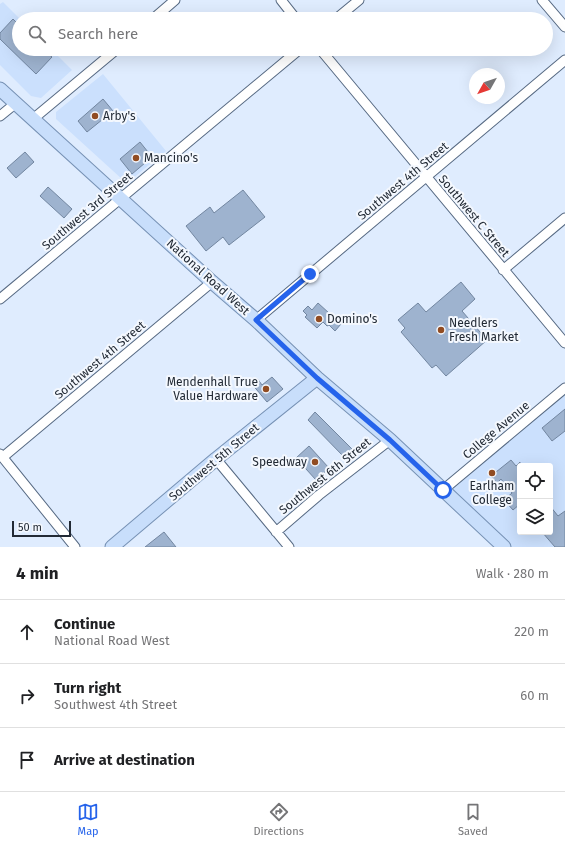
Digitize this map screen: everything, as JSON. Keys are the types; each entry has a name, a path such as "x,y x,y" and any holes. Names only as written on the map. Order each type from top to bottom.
{"main road":[{"name":"National Road West","path":"0,89 120,199 256,320 317,378 390,440 504,547"},
{"name":"Southwest 5th Street","path":"112,547 216,459 317,378"}],"street":[{"path":"160,12 175,0"},
{"path":"280,0 290,12"},
{"path":"344,12 359,0"},
{"path":"542,0 552,12"},
{"path":"553,13 565,27"},
{"path":"33,119 109,56"},
{"name":"Southwest 3rd Street","path":"0,298 292,56"},
{"name":"Southwest C Street","path":"326,56 565,343"},
{"name":"Southwest 4th Street","path":"256,320 565,60"},
{"path":"0,116 16,103"},
{"path":"503,270 565,218"},
{"name":"Southwest 4th Street","path":"1,456 212,282"},
{"name":"College Avenue","path":"443,490 565,388"},
{"name":"Southwest 6th Street","path":"276,532 390,440"},
{"path":"1,456 76,547"},
{"path":"216,459 289,547"}],"shaded area":[{"path":"3,2 13,12 12,56 58,56 72,70 41,98 31,96 0,65 0,4"},
{"path":"103,74 166,151 132,179 123,180 56,119 56,112"},
{"name":"Earlham College","path":"565,388 565,547 504,547 443,490"}],"building":[{"path":"12,20 12,51 0,39 0,33"},
{"path":"17,56 52,57 36,74"},
{"name":"Arby's","path":"103,99 113,111 87,132 78,121"},
{"name":"Mancino's","path":"140,142 152,157 132,174 120,159"},
{"path":"25,152 34,162 16,178 7,168"},
{"path":"48,187 72,209 64,218 40,196"},
{"path":"243,190 265,217 229,245 223,237 206,251 186,226 210,207 214,213"},
{"name":"Needlers Fresh Market","path":"461,282 475,299 462,311 487,340 446,376 436,365 432,368 401,332 405,328 398,320 418,303 426,312"},
{"path":"318,303 341,324 335,331 323,322 317,328 305,317 307,315 303,311 308,306 312,310"},
{"path":"272,377 283,389 267,402 251,383 257,378 262,385"},
{"path":"565,409 565,431 552,441 542,428"},
{"path":"315,412 352,449 344,457 308,420"},
{"path":"309,446 329,468 316,480 296,458"},
{"path":"511,460 516,466 517,465 517,507 513,510 504,500 512,493 501,479 497,483 491,476"},
{"path":"553,510 558,516 565,511 565,547 555,547 545,535 553,535"},
{"path":"164,532 176,547 145,547"}],"place":[{"name":"Arby's","path":"95,116"},
{"name":"Mancino's","path":"136,158"},
{"name":"Domino's","path":"319,319"},
{"name":"Needlers Fresh Market","path":"441,330"},
{"name":"Mendenhall True Value Hardware","path":"266,389"},
{"name":"Speedway","path":"315,462"},
{"name":"Earlham College","path":"492,473"}],"route":[{"path":"310,274 256,320 317,378 390,440 443,490"}]}
